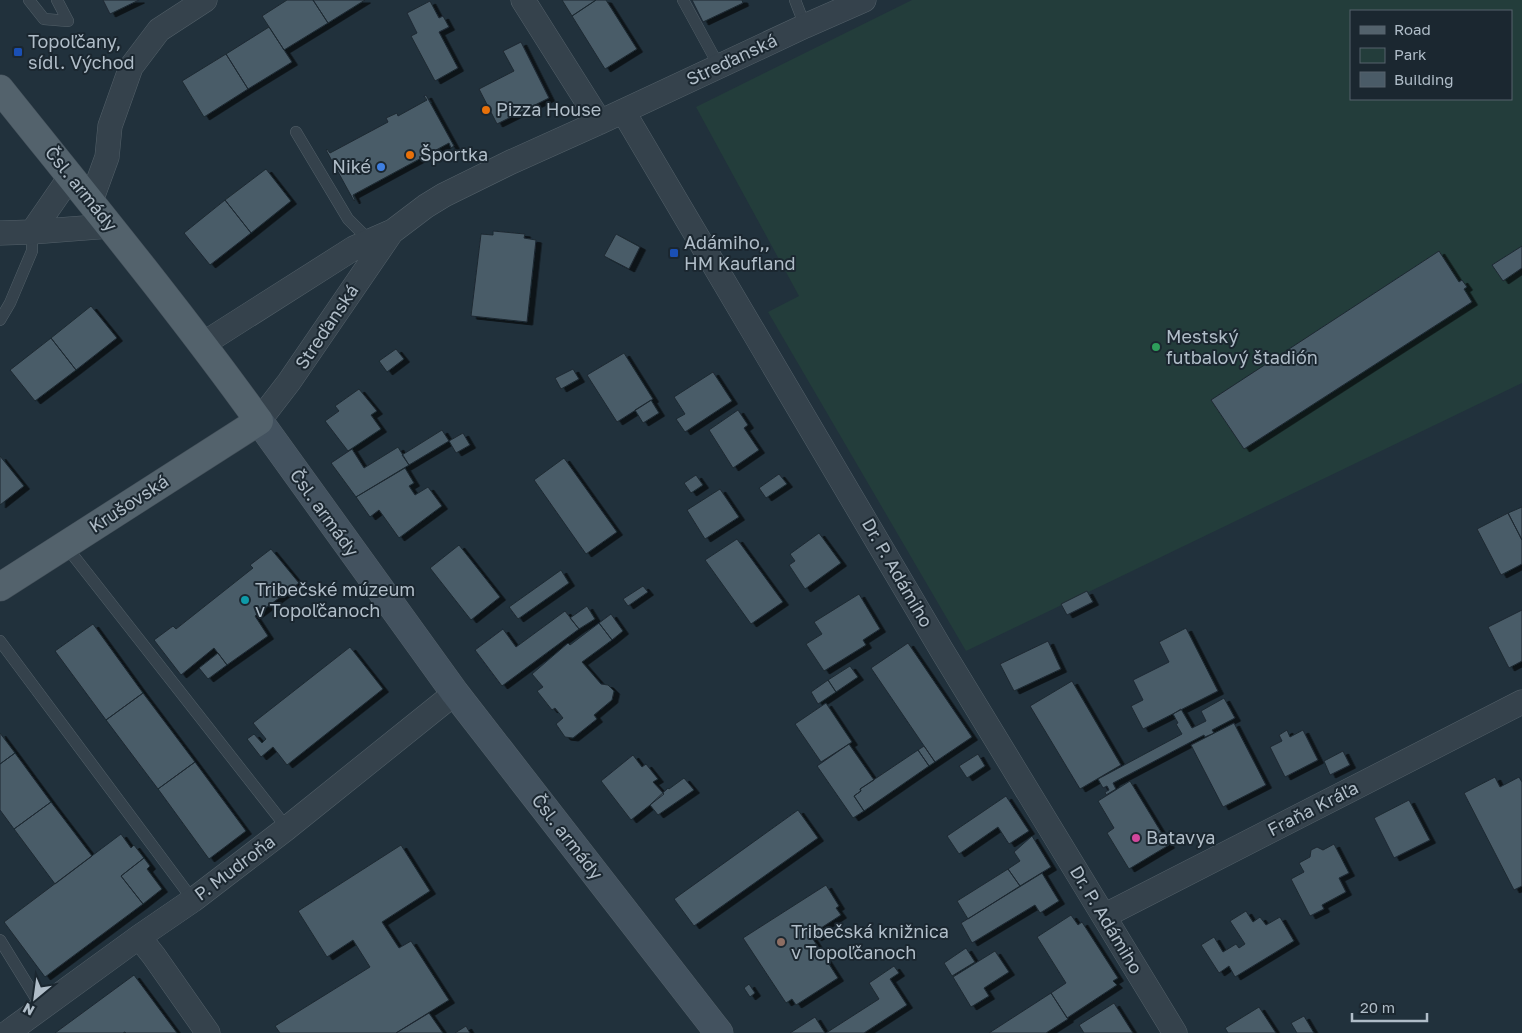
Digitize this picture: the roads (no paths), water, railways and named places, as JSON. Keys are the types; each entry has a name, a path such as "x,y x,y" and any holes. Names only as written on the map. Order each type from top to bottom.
{"main road":[{"name":"Čsl. armády","path":"0,89 203,344 454,693 720,1033"},
{"name":"Krušovská","path":"0,587 259,421"}],"street":[{"path":"91,201 107,157 110,126 132,67 159,30 205,0"},
{"path":"523,0 600,122"},
{"name":"Streďanská","path":"203,344 354,248 393,231 444,194 864,0"},
{"name":"Dr. P. Adámiho","path":"623,111 941,649 1175,1033"},
{"path":"32,232 70,177"},
{"path":"0,233 110,226"},
{"name":"Streďanská","path":"259,421 289,382 393,231"},
{"name":"P. Mudroňa","path":"7,1033 193,900 287,828 454,693"},
{"name":"Fraňa Kráľa","path":"1104,916 1522,702"},
{"path":"139,937 208,1033"}],"lane":[{"path":"29,0 44,18 68,21 57,0"},
{"path":"683,0 719,66"},
{"path":"795,0 806,26"},
{"path":"296,132 348,219 370,242"},
{"path":"0,320 10,303 32,251 32,232"},
{"path":"66,545 287,828"},
{"path":"0,641 193,900"},
{"path":"0,940 42,1008"}],"place":[{"name":"Topoľčany, sídl. Východ","path":"18,52"},
{"name":"Pizza House","path":"486,110"},
{"name":"Športka","path":"410,155"},
{"name":"Niké","path":"381,167"},
{"name":"Adámiho,, HM Kaufland","path":"674,253"},
{"name":"Mestský futbalový štadión","path":"1156,347"},
{"name":"Tribečské múzeum v Topoľčanoch","path":"245,600"},
{"name":"Batavya","path":"1136,838"},
{"name":"Tribečská knižnica v Topoľčanoch","path":"781,942"}]}
